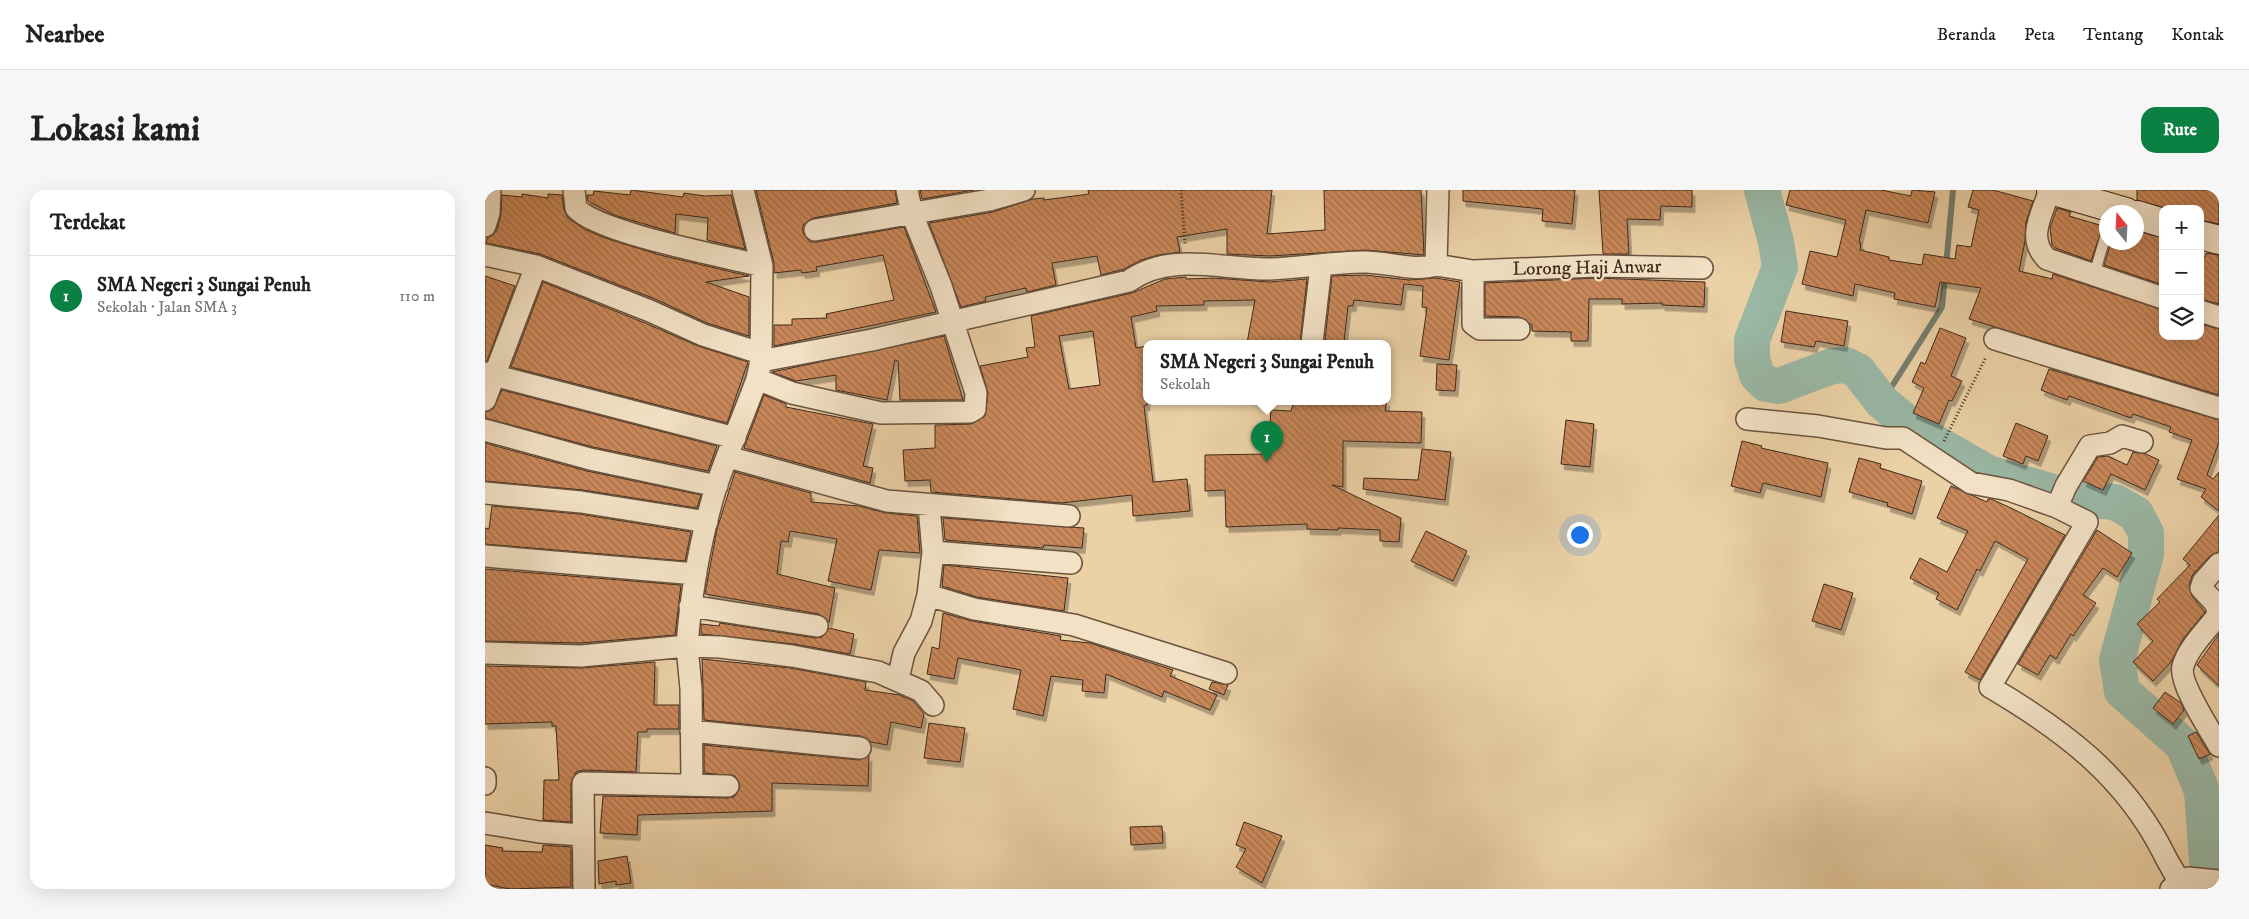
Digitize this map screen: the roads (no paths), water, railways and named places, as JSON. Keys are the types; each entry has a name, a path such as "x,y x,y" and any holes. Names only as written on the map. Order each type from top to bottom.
{"main road":[{"path":"2051,190 2099,208"},
{"path":"2144,220 2159,222"},
{"path":"2204,235 2219,240"}],"street":[{"path":"574,190 576,208 592,221 626,232 761,266"},
{"path":"692,785 687,646 695,574 717,486 759,364 761,266 743,190"},
{"path":"485,255 536,266 650,311 703,335 759,364 792,393 881,413 970,412 975,409 977,404 976,393 941,286 912,214 907,190"},
{"path":"815,230 990,200 1024,190"},
{"path":"1436,265 1438,190"},
{"path":"2051,190 2035,236 2039,251 2047,259 2159,297"},
{"path":"485,226 489,213 490,192"},
{"name":"Lorong Haji Anwar","path":"759,364 1113,286 1129,281 1153,268 1190,263 1250,269 1364,262 1426,268 1436,265 1473,271 1597,266 1701,268"},
{"path":"485,400 490,375 536,266"},
{"path":"1312,340 1321,266"},
{"path":"1473,271 1473,324 1480,329 1519,329"},
{"path":"2204,312 2219,317"},
{"path":"1995,339 2219,408"},
{"path":"490,375 731,448 887,501 929,506 1069,516"},
{"path":"1747,419 1818,426 1886,438 1903,438 1971,483 2061,498 2087,522 1990,687 2035,714 2089,755 2118,785 2141,814 2159,843 2179,885 2217,881"},
{"path":"485,430 590,459 717,486"},
{"path":"2061,498 2089,446 2110,443 2122,436 2142,442"},
{"path":"485,493 581,502 707,522"},
{"path":"898,679 904,653 921,621 928,595 933,552 929,506"},
{"path":"933,552 1071,563"},
{"path":"485,556 695,574"},
{"path":"2219,564 2203,582 2201,588 2216,604 2218,615 2185,658 2182,669 2187,687 2219,746"},
{"path":"928,595 974,609 1074,625 1226,673"},
{"path":"690,606 817,626"},
{"path":"485,653 581,656 687,646 720,647 792,656 878,672 898,679 921,692 933,705"},
{"path":"691,732 860,748"},
{"path":"485,778 485,784"},
{"path":"584,889 583,783 728,786"},
{"path":"485,823 539,832 582,835"}],"lane":[{"path":"2094,275 2105,250"}],"waterway":[{"path":"1762,190 1776,242 1780,267 1752,340 1752,359 1757,375 1766,384 1779,386 1832,366 1846,365 1858,371 1882,402 1919,433 1988,473 2077,499 2115,502 2136,514 2146,533 2146,554 2117,660 2122,691 2183,745 2202,791 2209,889"},
{"path":"1946,266 1953,190"},
{"path":"1882,402 1942,307 1945,276"}],"place":[{"name":"SMA Negeri 3 Sungai Penuh","path":"1267,462"}]}
